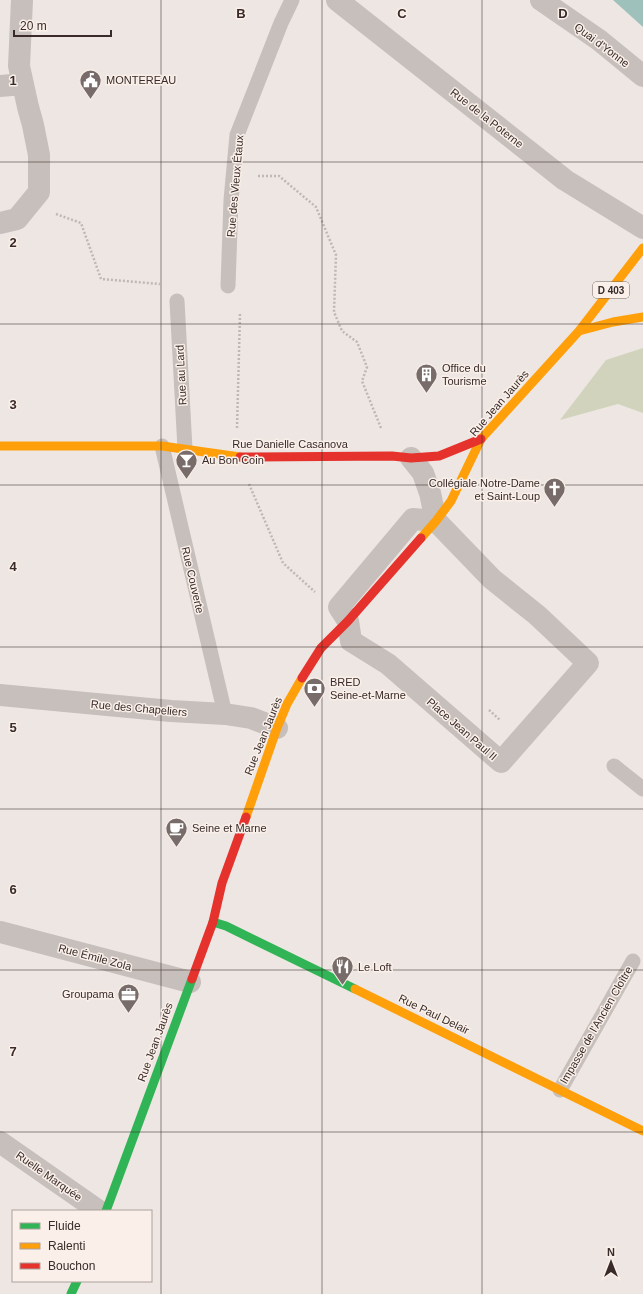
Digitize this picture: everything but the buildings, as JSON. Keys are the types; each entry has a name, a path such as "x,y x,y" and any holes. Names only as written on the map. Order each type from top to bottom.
{"main road":[{"name":"Rue Jean Jaurès","path":"436,521 451,501 481,439 579,331 643,248"},
{"path":"579,331 613,322 643,317"},
{"name":"Rue Danielle Casanova","path":"0,446 162,446 237,457 402,457 438,456 481,439"},
{"name":"Rue Jean Jaurès","path":"106,1210 212,922 222,883 277,728 287,704 321,648 348,621"},
{"name":"Rue Paul Delair","path":"212,922 226,926 643,1131"},
{"path":"71,1294 77,1282"}],"street":[{"path":"0,223 17,218 39,192 39,155 19,66 22,0"},
{"name":"Rue de la Poterne","path":"337,0 565,180 643,228"},
{"name":"Quai d'Yonne","path":"541,0 599,40 643,76"},
{"path":"0,86 23,84"},
{"path":"402,457 423,473 430,493 436,521"},
{"name":"Place Jean Paul II","path":"413,519 436,521 492,579 537,615 588,663 500,762 388,664 352,641 348,621 339,607 413,519"},
{"name":"Rue des Chapeliers","path":"0,695 171,711 225,714 251,718 277,728"},
{"name":"Rue Émile Zola","path":"0,932 190,982"},
{"name":"Ruelle Marquée","path":"0,1142 98,1210"}],"lane":[{"name":"Rue des Vieux Étaux","path":"228,286 237,135 281,23 292,0"},
{"name":"Rue au Lard","path":"177,301 185,449"},
{"name":"Rue Couverte","path":"162,446 225,714"},
{"path":"614,766 643,789"},
{"name":"Impasse de l'Ancien Cloître","path":"560,1090 633,961"}],"path":[{"path":"234,175 279,176 316,207 336,254 334,312 342,331 357,342 367,367 362,381 402,457"},
{"path":"29,204 81,223 101,279 160,284 177,301"},
{"path":"489,710 505,724"}],"green space":[{"path":"643,348 643,413 618,404 560,420 606,360"}],"water":[{"path":"613,0 643,0 643,27"}],"traffic: fast":[{"path":"213,922 226,926 355,989"},
{"path":"106,1210 192,979"},
{"path":"71,1294 77,1282"}],"traffic: slow":[{"path":"579,331 643,248"},
{"path":"579,331 613,322 643,317"},
{"path":"421,538 451,501 481,439 579,331"},
{"path":"0,446 162,446 240,457"},
{"path":"246,817 277,728 287,704 302,678"},
{"path":"355,989 643,1131"}],"traffic: jam":[{"path":"240,457 392,456 411,458 439,456 481,439"},
{"path":"302,678 321,648 348,621 421,538"},
{"path":"192,979 213,922 222,883 246,817"}],"place":[{"name":"MONTEREAU","path":"91,100"},
{"name":"Office du Tourisme","path":"427,394"},
{"name":"Au Bon Coin","path":"187,480"},
{"name":"Collégiale Notre-Dame et Saint-Loup","path":"555,508"},
{"name":"BRED Seine-et-Marne","path":"315,708"},
{"name":"Seine et Marne","path":"176,848"},
{"name":"Le Loft","path":"342,986"},
{"name":"Groupama","path":"129,1014"}]}
